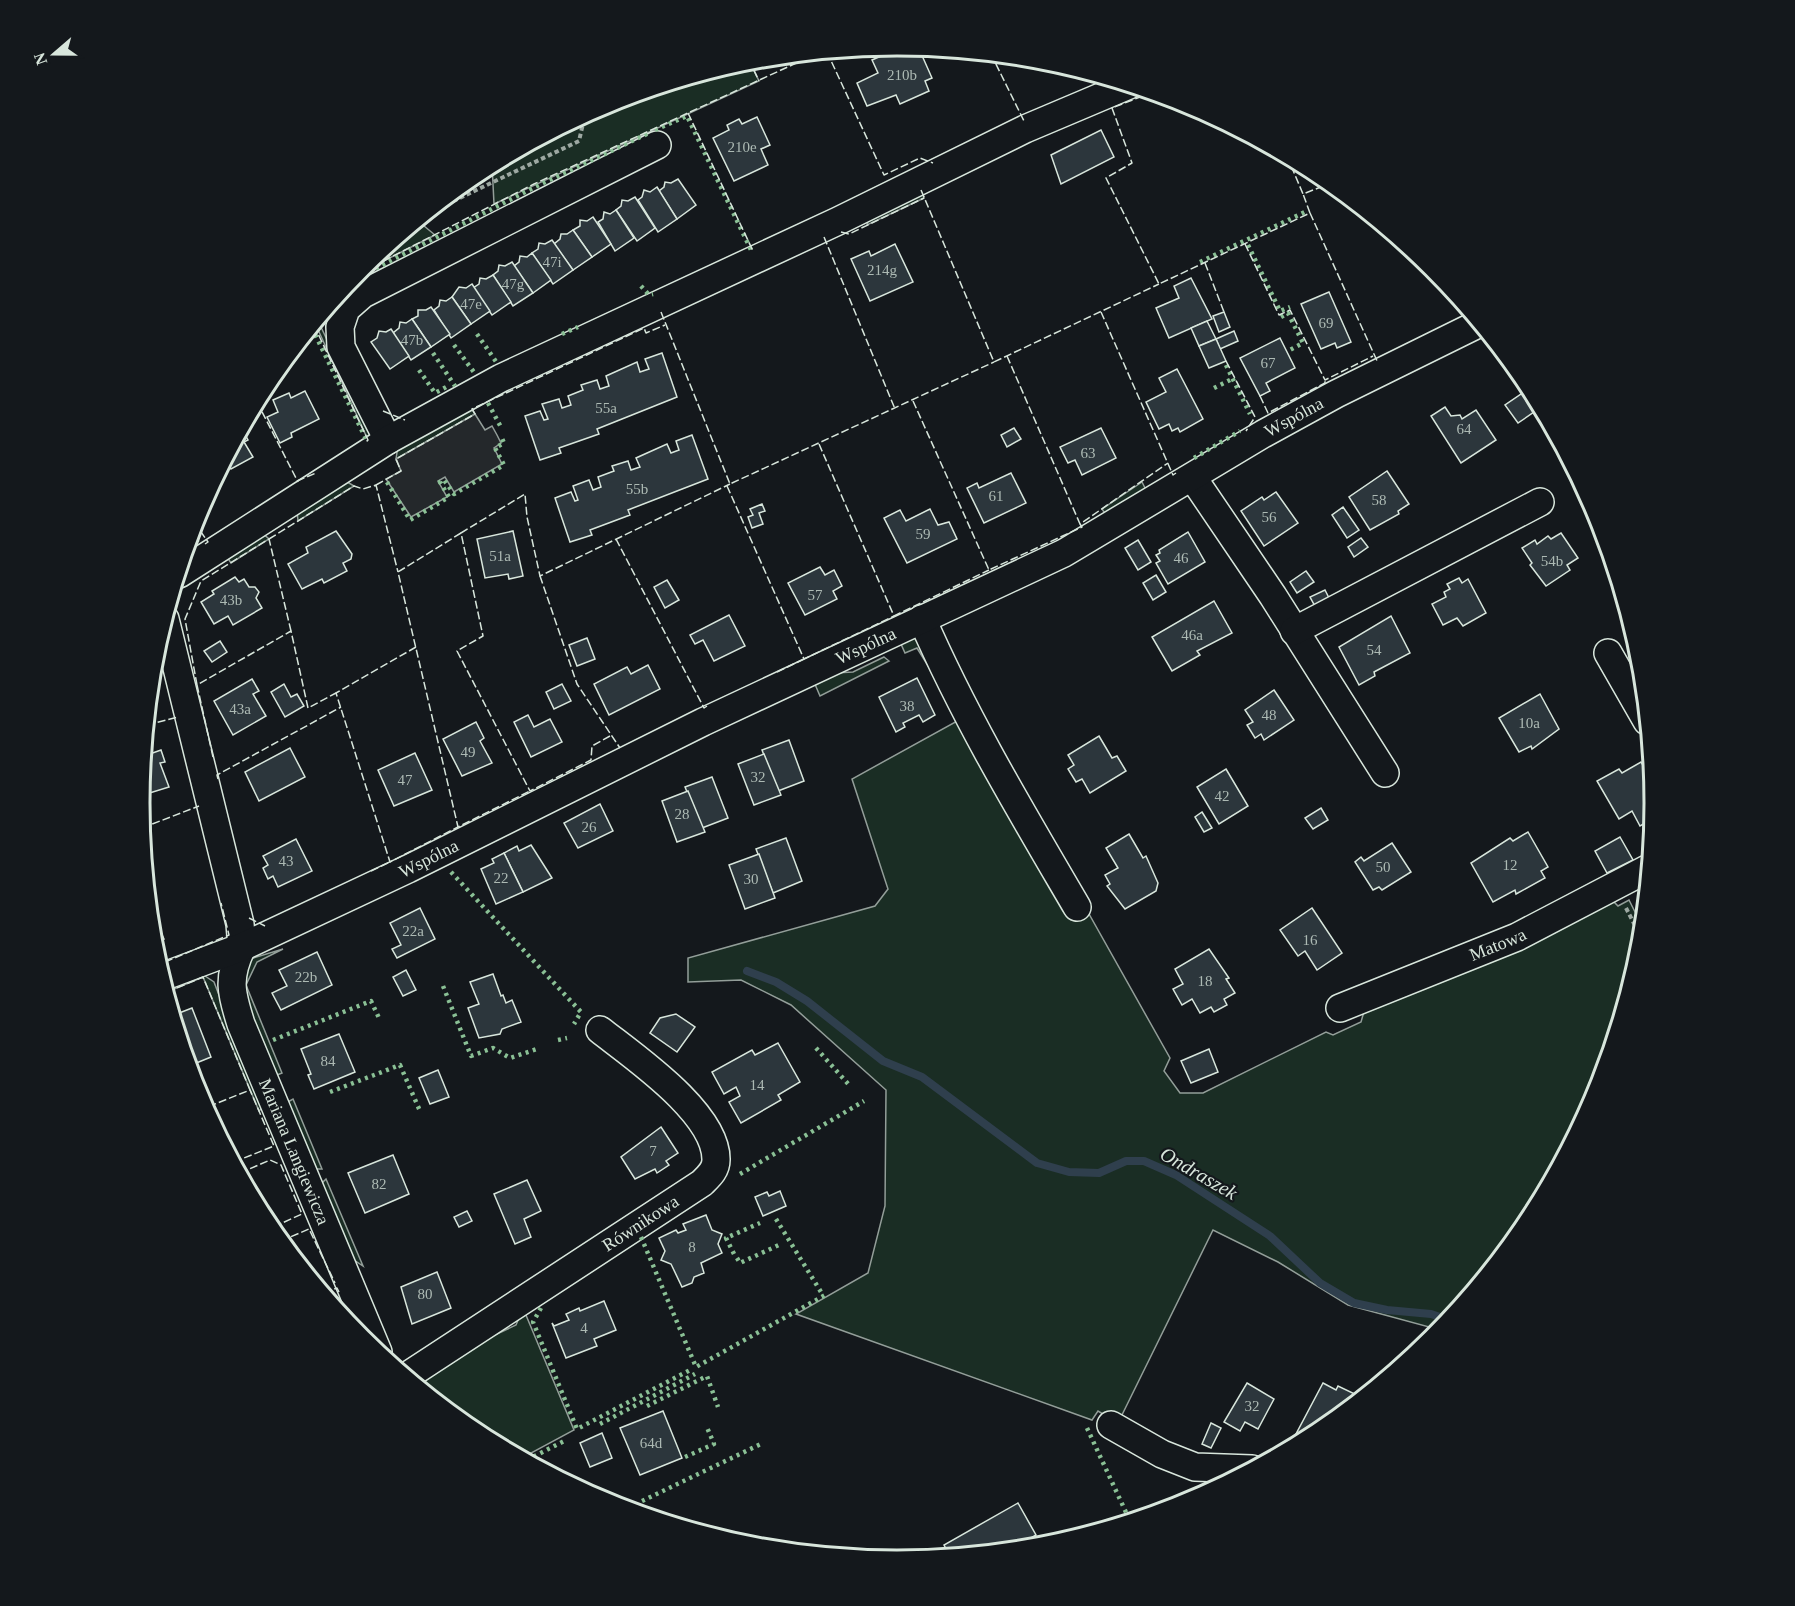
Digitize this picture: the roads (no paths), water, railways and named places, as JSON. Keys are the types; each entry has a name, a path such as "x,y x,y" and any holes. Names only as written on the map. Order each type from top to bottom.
{"street":[{"path":"188,568 388,440 501,378 838,220 1025,129 1119,89"},
{"path":"388,440 341,347 340,327 346,309 363,294 657,145"},
{"name":"Wspólna","path":"170,974 242,947 408,869 703,722 1064,553 1336,394 1473,326"},
{"path":"1193,478 1385,773"},
{"path":"1294,631 1540,502"},
{"path":"922,619 979,739 1077,906"},
{"path":"169,635 240,924 242,947"},
{"path":"1608,653 1639,707"},
{"name":"Matowa","path":"1340,1008 1517,938 1641,872"},
{"name":"Mariana Langiewicza","path":"242,947 231,979 232,998 370,1333"},
{"name":"Równikowa","path":"413,1372 702,1183 713,1172 716,1160 714,1149 692,1108 673,1088 600,1030"},
{"path":"1111,1425 1162,1454 1195,1467 1236,1468"}],"waterway":[{"name":"Ondraszek","path":"747,971 776,982 807,1001 883,1061 922,1077 1037,1163 1069,1172 1099,1173 1126,1161 1144,1161 1176,1175 1270,1236 1320,1283 1354,1303 1440,1317"}]}
